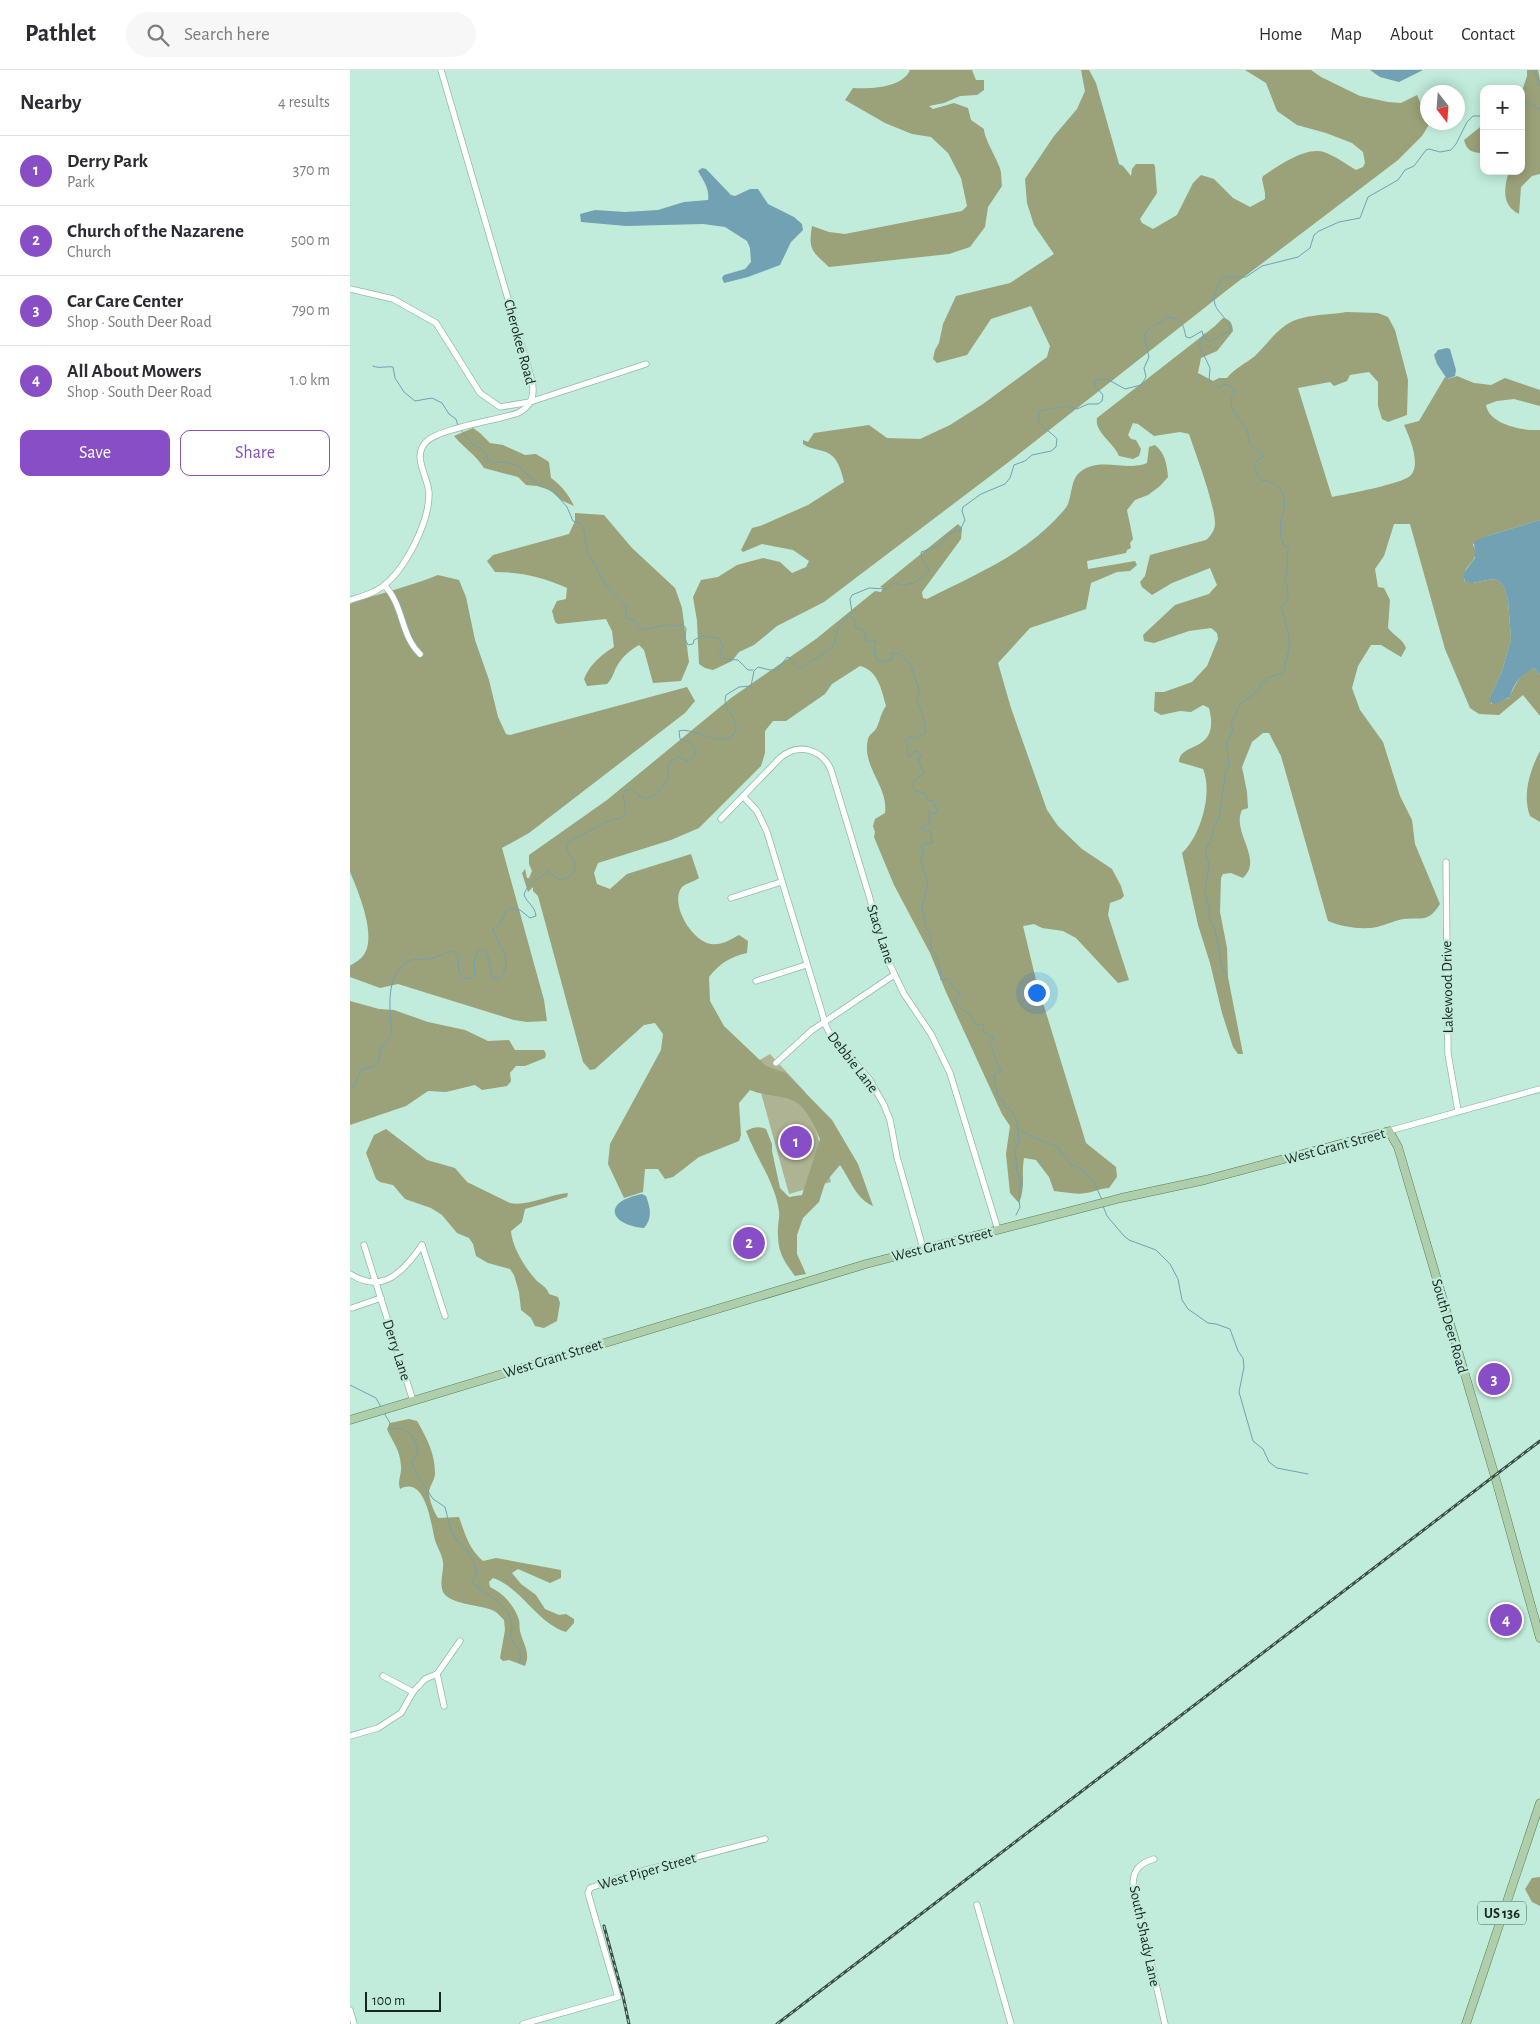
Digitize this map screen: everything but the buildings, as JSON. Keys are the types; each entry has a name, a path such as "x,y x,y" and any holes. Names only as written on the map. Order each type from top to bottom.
{"main road":[{"name":"West Grant Street","path":"350,1420 695,1315 924,1248 1121,1198 1205,1180 1389,1131"},
{"name":"South Deer Road","path":"1389,1131 1398,1146 1496,1480 1540,1638"},
{"name":"US 136","path":"1466,2024 1540,1803"}],"street":[{"name":"Cherokee Road","path":"350,600 373,592 384,585 407,555 425,517 429,492 420,457 421,449 425,442 438,435 518,413 530,402 533,395 532,381 442,70"},
{"path":"350,289 393,299 436,322 480,393 500,407 530,402 646,364"},
{"path":"384,585 395,600 404,622 405,632 420,654"},
{"name":"Stacy Lane","path":"721,819 780,758 790,751 802,748 814,751 824,758 831,770 894,975 909,1004 927,1029 946,1063 998,1230"},
{"name":"Debbie Lane","path":"742,796 757,811 764,825 824,1021 830,1034 870,1080 884,1105 890,1120 897,1157 924,1248"},
{"name":"Lakewood Drive","path":"1446,862 1448,1054 1458,1111"},
{"path":"731,898 782,882"},
{"path":"756,981 806,965"},
{"path":"776,1063 800,1040 824,1021 894,975"},
{"name":"West Grant Street","path":"1389,1131 1540,1089"},
{"name":"Derry Lane","path":"364,1245 413,1401"},
{"path":"350,1274 356,1278 376,1283 394,1276 407,1266 422,1245 445,1316"},
{"name":"Derry Lane","path":"352,1308 381,1298"},
{"path":"350,1736 378,1728 401,1713 414,1692 425,1679 437,1674 460,1641"},
{"path":"437,1674 444,1706"},
{"path":"384,1676 414,1692"},
{"name":"West Piper Street","path":"523,2024 618,1997 588,1893 590,1888 627,1875 765,1839"},
{"name":"South Shady Lane","path":"1154,1859 1139,1866 1134,1874 1133,1882 1165,2024"},
{"path":"978,1905 1011,2024"},
{"path":"350,2010 354,2024"}],"green space":[{"path":"910,70 972,70 976,80 984,80 984,90 977,95 960,96 944,103 929,106 933,109 954,103 968,108 971,120 984,129 1000,168 1002,186 988,207 985,227 970,247 949,254 829,267 813,250 811,245 812,226 829,232 845,234 962,211 967,206 961,178 948,153 931,137 912,134 885,123 845,100 853,88 893,84 900,81"},
{"path":"1081,70 1089,70 1096,83 1119,164 1131,176 1132,169 1136,164 1154,164 1157,193 1140,219 1142,223 1153,229 1177,215 1193,183 1201,175 1214,179 1233,198 1250,207 1265,199 1263,176 1284,162 1301,154 1317,151 1324,152 1356,170 1363,167 1365,163 1363,152 1352,143 1297,125 1277,111 1266,83 1245,70 1311,70 1360,96 1388,102 1401,103 1417,95 1420,102 1420,130 1426,130 1398,160 1231,287 1010,461 824,602 777,626 754,645 739,652 732,661 713,670 705,668 699,664 697,621 693,597 701,580 718,577 737,565 763,558 780,562 792,573 806,567 809,561 793,550 762,544 743,552 741,550 752,528 808,505 844,482 840,469 833,457 826,452 806,446 803,444 803,440 808,442 814,433 869,425 887,438 920,439 950,425 983,404 1047,357 1050,346 1031,306 991,319 967,355 937,363 933,359 943,324 956,296 1010,283 1054,254 1034,225 1027,203 1025,179 1054,136 1077,109 1085,91"},
{"path":"1527,70 1538,70 1540,79 1540,174 1532,176 1521,187 1519,214 1509,206 1505,190 1508,175 1525,175 1524,85"},
{"path":"1480,127 1480,153 1468,149 1464,140"},
{"path":"1346,312 1378,313 1388,317 1395,330 1408,380 1407,415 1388,422 1382,419 1378,406 1378,382 1369,372 1350,375 1347,381 1334,386 1330,382 1298,388 1332,497 1385,485 1410,476 1415,465 1415,458 1404,425 1419,421 1445,377 1448,379 1457,376 1474,383 1491,385 1505,378 1540,390 1540,406 1514,399 1497,401 1486,405 1493,417 1500,422 1517,428 1540,430 1540,520 1487,536 1473,544 1475,556 1465,571 1464,578 1465,582 1469,583 1498,580 1504,587 1508,600 1511,639 1502,671 1491,695 1491,704 1509,698 1521,677 1534,668 1540,675 1540,716 1523,695 1499,715 1479,714 1470,708 1445,649 1410,524 1394,524 1384,556 1375,569 1378,587 1384,588 1390,600 1388,628 1403,642 1406,648 1401,657 1381,645 1371,645 1358,666 1352,688 1360,710 1383,742 1400,796 1412,820 1415,844 1440,904 1428,917 1401,920 1377,927 1352,927 1328,921 1281,756 1269,733 1263,733 1252,742 1242,767 1248,808 1242,810 1240,827 1249,854 1249,871 1243,878 1231,873 1223,874 1221,878 1220,912 1227,948 1228,977 1243,1054 1238,1054 1233,1047 1222,1013 1210,963 1198,925 1182,853 1195,836 1200,825 1207,789 1203,769 1179,762 1185,751 1205,740 1209,733 1211,723 1209,708 1203,705 1191,712 1180,711 1161,715 1154,711 1155,692 1164,692 1192,682 1207,666 1218,639 1217,633 1211,628 1189,631 1154,643 1144,641 1143,635 1175,605 1209,594 1217,585 1210,568 1172,583 1152,595 1142,587 1140,582 1145,576 1150,555 1206,540 1209,537 1215,524 1212,504 1189,434 1180,432 1154,436 1138,424 1133,423 1128,435 1131,439 1136,440 1141,449 1139,456 1133,459 1119,456 1098,428 1097,418 1223,318 1231,322 1233,331 1217,351 1201,358 1198,373 1213,381 1219,378 1227,378 1255,356 1275,334 1289,323 1304,317"},
{"path":"473,428 490,443 503,445 525,455 536,454 549,462 551,478 565,491 574,506 561,500 550,490 526,485 518,477 484,468 454,436"},
{"path":"1155,445 1165,459 1168,477 1148,495 1135,500 1127,510 1133,539 1130,543 1131,548 1126,553 1087,561 1088,569 1135,561 1137,565 1130,571 1117,572 1091,583 1086,609 1030,628 998,663 1011,708 1047,810 1058,826 1082,849 1112,869 1124,896 1110,903 1108,915 1129,980 1118,983 1076,938 1063,931 1042,928 1034,924 1023,926 1036,980 1086,1143 1116,1167 1117,1177 1109,1188 1082,1194 1054,1191 1049,1177 1036,1160 1024,1158 1022,1191 1019,1203 1010,1193 1006,1154 1010,1126 1002,1114 930,953 894,885 874,837 873,826 875,819 885,813 885,803 868,758 867,749 869,737 876,729 886,706 881,688 875,676 866,668 860,666 832,684 825,694 786,721 773,721 765,731 765,753 761,766 699,828 671,840 598,863 594,873 597,884 610,889 627,874 691,854 699,878 682,887 679,894 678,904 686,923 700,939 709,943 723,943 739,935 748,941 747,953 726,961 709,977 710,1001 724,1026 766,1066 786,1073 832,1120 858,1164 873,1206 862,1199 840,1165 825,1183 819,1202 803,1218 797,1235 797,1254 806,1274 795,1276 780,1252 779,1211 774,1190 746,1131 756,1127 766,1129 772,1144 780,1188 789,1197 802,1195 820,1139 808,1114 793,1100 750,1090 739,1103 741,1135 739,1141 699,1157 673,1177 665,1179 658,1169 645,1169 643,1192 624,1198 608,1164 610,1144 661,1050 663,1034 655,1023 644,1025 595,1069 590,1070 583,1062 538,896 533,891 533,887 528,892 522,873 525,869 527,878 529,878 532,871 529,864 529,855 607,800 731,698 816,639 875,591 881,592 883,588 880,587 958,524 962,528 961,539 922,592 923,598 927,599 1012,555 1042,532 1067,506 1073,483 1080,472 1096,465 1131,466 1147,463 1149,447"},
{"path":"575,513 604,515 632,548 675,588 682,608 689,662 681,681 653,683 644,650 639,645 629,651 621,660 607,684 587,686 584,679 589,669 600,657 614,647 612,631 606,619 558,624 555,622 552,611 557,601 566,599 567,588 532,576 495,572 487,561 493,555 569,534 575,521"},
{"path":"438,575 459,580 466,597 475,640 489,680 498,717 506,734 510,735 687,687 695,701 685,713 529,833 502,848 544,1000 547,1021 527,1022 514,1020 398,984 380,988 350,977 350,966 363,956 367,948 368,926 358,890 350,872 350,604"},
{"path":"1540,751 1540,822 1530,816 1527,791 1530,774"},
{"path":"350,1001 379,1009 394,1010 428,1022 465,1030 488,1041 509,1040 515,1050 544,1050 545,1058 525,1066 516,1066 510,1073 511,1081 507,1086 482,1090 475,1085 446,1092 428,1091 406,1106 350,1125"},
{"path":"770,1054 805,1092 831,1182 789,1194 753,1064"},
{"path":"386,1129 427,1160 455,1168 467,1182 510,1203 531,1202 568,1193 567,1197 525,1209 522,1222 511,1231 516,1250 528,1270 549,1294 558,1297 560,1303 557,1321 544,1328 535,1326 531,1318 521,1310 519,1292 514,1275 510,1269 488,1263 476,1256 473,1244 469,1238 457,1233 442,1215 431,1208 405,1199 393,1185 376,1179 366,1153 374,1135"},
{"path":"409,1419 417,1421 432,1453 435,1473 429,1495 438,1518 459,1517 471,1546 483,1561 496,1558 561,1570 561,1578 550,1583 518,1569 512,1573 521,1584 536,1595 545,1609 559,1615 566,1614 574,1619 574,1623 566,1632 546,1621 503,1583 493,1578 489,1582 490,1587 508,1600 515,1610 527,1653 525,1666 509,1660 503,1661 500,1658 505,1630 504,1620 498,1614 487,1608 465,1604 452,1599 443,1592 441,1585 442,1559 426,1504 416,1489 409,1487 400,1489 400,1460 398,1451 387,1429 390,1423"},
{"path":"1540,1877 1540,1906 1532,1902 1525,1889 1532,1878"}],"water":[{"path":"1370,70 1423,70 1399,82 1380,77"},
{"path":"702,168 706,169 731,195 735,196 750,189 758,189 768,204 794,217 802,224 803,230 791,242 780,265 748,277 724,283 722,278 724,275 745,269 751,262 750,248 747,241 725,227 703,224 626,226 581,222 580,214 595,210 625,212 658,210 684,202 708,200 707,188 698,171"},
{"path":"1450,349 1456,370 1455,376 1447,379 1437,364 1434,355 1438,350"},
{"path":"1540,520 1540,675 1534,668 1529,671 1516,683 1510,697 1493,705 1490,701 1491,695 1502,671 1511,639 1508,600 1504,587 1498,580 1468,583 1465,582 1463,574 1475,558 1474,542 1487,536"},
{"path":"642,1194 646,1196 649,1204 650,1212 647,1224 644,1228 624,1223 615,1213 616,1207 620,1202"}],"waterway":[{"path":"1534,70 1540,86"},
{"path":"1525,103 1530,103 1540,110"},
{"path":"350,1087 354,1087 361,1069 373,1067 378,1063 381,1048 392,1034 390,994 392,984 401,967 411,960 426,960 454,951 458,957 459,973 464,978 470,978 475,975 474,962 478,950 484,950 488,956 493,978 500,978 506,965 506,959 493,929 500,924 506,911 511,908 520,910 530,918 536,916 524,895 528,887 548,871 559,880 568,878 572,874 576,866 568,852 568,842 606,822 623,817 626,811 623,795 626,790 632,789 640,796 647,799 650,798 667,781 669,762 678,757 688,761 693,758 695,754 694,748 690,743 680,739 679,731 685,730 717,739 730,737 736,728 726,706 726,695 739,687 751,686 754,671 758,667 777,670 787,657 792,659 795,665 800,668 829,650 834,644 839,626 852,613 850,599 852,595 869,588 886,589 893,583 904,585 913,583 926,575 929,570 922,559 921,552 939,546 947,535 960,530 965,520 962,511 963,507 981,494 1005,484 1010,478 1014,465 1025,461 1032,455 1051,451 1056,447 1057,439 1041,425 1039,411 1067,406 1077,409 1088,404 1098,404 1102,401 1103,395 1095,386 1094,380 1107,379 1125,389 1141,385 1146,377 1144,368 1149,357 1144,336 1149,329 1168,317 1180,321 1186,337 1190,338 1202,331 1204,338 1211,341 1229,332 1231,328 1214,301 1217,288 1223,277 1246,277 1262,266 1298,257 1310,248 1314,235 1319,231 1339,222 1360,218 1368,197 1398,180 1405,170 1414,166 1426,150 1440,152 1451,150 1467,122 1473,116 1480,116"},
{"path":"1204,334 1199,345 1210,368 1209,380 1219,388 1224,384 1233,388 1235,394 1231,398 1232,409 1247,430 1250,445 1262,454 1263,457 1257,460 1254,466 1260,480 1275,484 1283,494 1284,508 1280,522 1280,533 1283,544 1289,548 1287,571 1284,579 1288,595 1284,606 1281,607 1289,642 1284,671 1267,678 1266,681 1261,683 1259,690 1240,704 1231,724 1233,731 1226,742 1229,766 1226,770 1219,817 1214,827 1211,841 1205,850 1209,864 1205,890 1210,913 1209,918 1215,929 1221,963 1225,973"},
{"path":"373,366 393,367 395,378 404,392 415,401 432,398 442,403 449,414 456,419 458,426"},
{"path":"461,430 473,445 485,452 488,460 492,463 504,462 517,465 537,483 555,493 567,507 573,521 583,526 588,553 607,587 626,606 626,618 633,620 643,630 682,624 686,628 685,639 688,645 693,644 694,640 702,636 719,638 723,647 720,657 738,660 748,670 753,670"},
{"path":"850,617 855,620 855,627 864,631 866,642 876,640 874,654 877,661 893,659 891,654 893,653 900,654 911,665 920,692 916,700 923,715 926,732 916,738 908,737 905,740 908,745 908,756 912,755 915,751 919,752 921,756 918,760 924,773 913,781 914,791 925,793 927,800 934,801 937,810 935,814 929,811 929,822 922,827 923,830 931,832 932,843 926,843 922,846 923,854 921,861 928,883 922,907 926,928 931,936 931,949 936,955 941,980 949,979 952,986 961,994 955,998 957,1005 972,1017 976,1025 984,1024 983,1032 992,1036 994,1040 989,1044 1001,1071 994,1074 998,1097 1004,1101 1004,1106 1013,1112 1017,1125 1019,1142 1015,1149 1017,1172 1021,1181 1020,1207 1016,1215"},
{"path":"1018,1129 1058,1147 1070,1164 1082,1170 1093,1180 1102,1200"},
{"path":"1103,1206 1107,1216 1124,1236 1129,1240 1156,1250 1170,1264 1178,1279 1182,1300 1188,1309 1208,1323 1230,1329 1238,1351 1243,1358 1244,1367 1239,1392 1253,1441 1263,1449 1269,1462 1277,1468 1308,1474"},
{"path":"350,1385 376,1398 381,1407"},
{"path":"384,1413 390,1423 390,1429 396,1428 406,1431 415,1441 418,1452 412,1462 416,1473 433,1499 445,1507 451,1531 473,1560 477,1573 472,1582 507,1611 512,1626 511,1638 519,1652 520,1662"}],"railway":[{"path":"777,2024 1540,1441"},
{"path":"604,1926 629,2024"}],"place":[{"name":"Derry Park","path":"796,1142"},
{"name":"Church of the Nazarene","path":"749,1243"},
{"name":"Car Care Center","path":"1494,1379"},
{"name":"All About Mowers","path":"1506,1620"}]}
